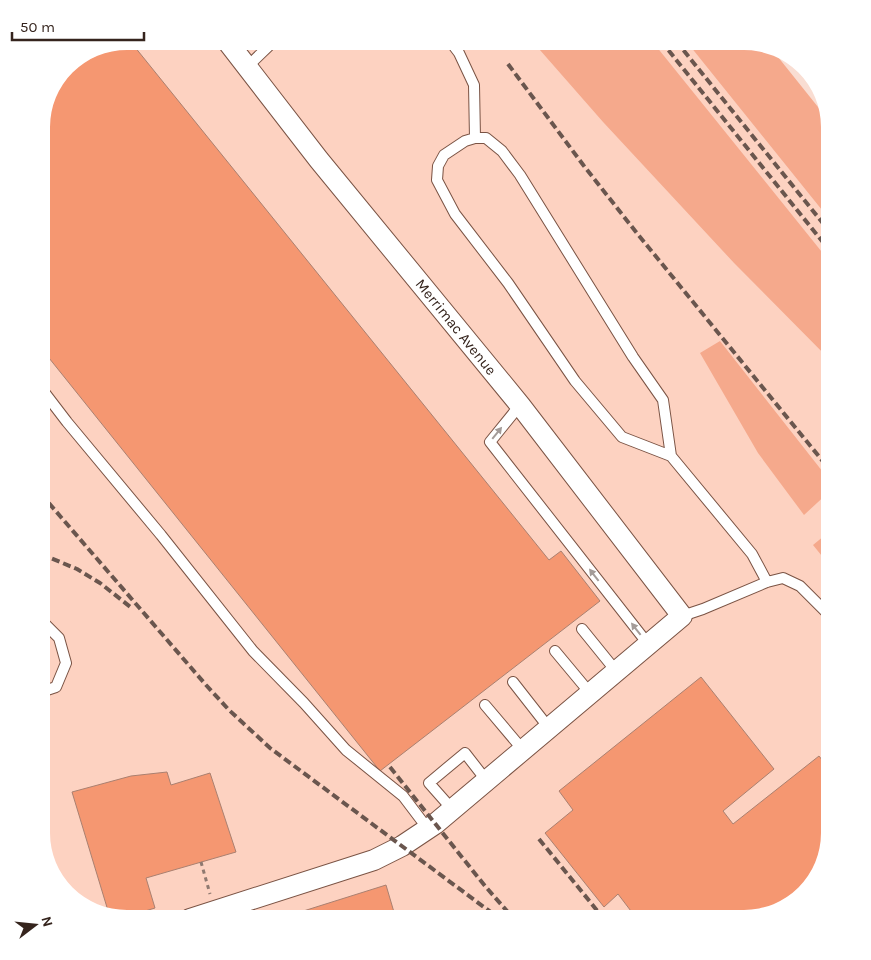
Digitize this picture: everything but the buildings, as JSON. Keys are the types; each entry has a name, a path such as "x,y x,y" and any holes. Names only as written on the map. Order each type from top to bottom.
{"street":[{"name":"Merrimac Avenue","path":"233,50 319,160 520,405 682,616"},
{"path":"218,910 374,860 402,846 435,824 682,616"}],"lane":[{"path":"247,67 265,50"},
{"path":"457,50 474,85 475,138"},
{"path":"671,456 663,400 633,357 520,175 502,151 486,138 475,138 465,141 444,154 438,166 437,180 455,214 508,283 575,382 622,437 671,456 752,554 766,582"},
{"path":"50,400 253,650 346,750 403,796 428,829"},
{"path":"520,405 490,442 648,644"},
{"path":"682,616 766,582 783,578 800,586 821,607"},
{"path":"50,629 59,638 66,663 56,687 50,689"},
{"path":"582,629 616,672"},
{"path":"555,651 590,693"},
{"path":"513,682 549,728"},
{"path":"485,705 523,750"},
{"path":"452,809 429,783 465,753 486,780"}],"path":[{"path":"201,862 211,897"}],"shaded area":[{"path":"127,50 540,50 603,122 734,263 821,351 821,833 820,848 813,867 805,880 791,894 769,906 744,910 127,910 112,909 93,902 80,894 66,880 54,858 50,833 50,122 58,93 73,73 84,63 98,56 112,51"},
{"path":"540,50 659,50 821,251 821,351 734,263 603,122"},
{"path":"659,50 693,50 821,209 821,251"},
{"path":"693,50 759,51 779,59 820,112 821,209"},
{"path":"720,341 821,470 821,499 804,515 758,453 700,353"},
{"path":"821,538 821,555 813,545"}],"railway":[{"path":"668,50 821,240"},
{"path":"683,50 821,221"},
{"path":"508,64 636,232 821,459"},
{"path":"50,504 206,685 229,710 270,748 488,910"},
{"path":"50,558 77,569 100,583 133,609"},
{"path":"390,767 506,910"},
{"path":"539,839 597,910"}]}
